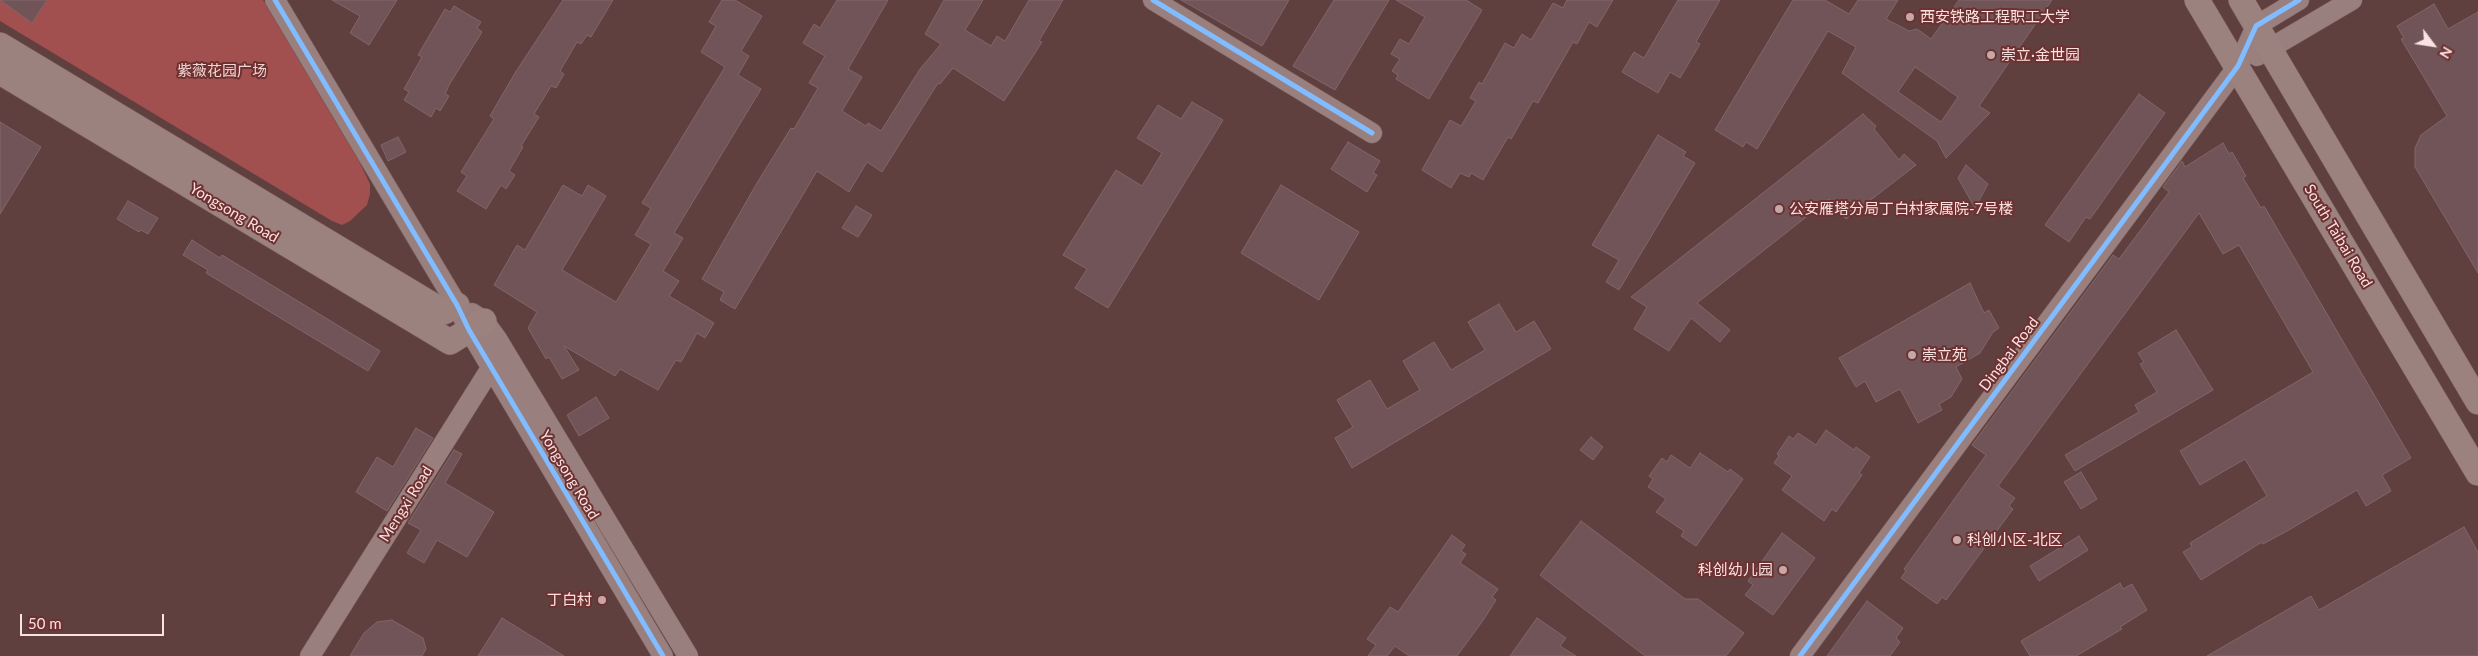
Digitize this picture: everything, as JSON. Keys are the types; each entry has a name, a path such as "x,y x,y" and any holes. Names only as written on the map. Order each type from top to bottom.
{"main road":[{"name":"South Taibai Road","path":"2197,0 2238,66 2478,473"},
{"path":"2241,0 2478,402"},
{"name":"Yongsong Road","path":"0,45 444,312 457,304"},
{"name":"Yongsong Road","path":"0,72 450,342 476,325"}],"street":[{"path":"275,0 457,304"},
{"path":"1152,0 1372,134"},
{"path":"2238,66 2256,26 2299,0"},
{"path":"2238,66 2269,50 2352,0"},
{"name":"Dingbai Road","path":"1800,656 2238,66"},
{"name":"Yongsong Road","path":"457,304 508,358 688,656"},
{"name":"Yongsong Road","path":"476,325 491,368 663,656"},
{"name":"Mengxi Road","path":"310,656 491,368 508,358"}],"green space":[{"name":"紫薇花园广场","path":"0,0 263,0 359,161 370,184 367,205 350,221 342,225 332,221 0,21"}],"building":[{"path":"0,0 47,0 32,23"},
{"path":"332,0 397,0 369,45 350,33 360,16"},
{"path":"563,0 613,0 591,37 587,35 581,44 577,42 560,71 564,74 556,88 551,86 534,114 539,117 521,146 523,147 509,171 515,175 506,189 501,185 486,209 457,191 467,176 461,172 494,119 490,116 515,73"},
{"path":"722,0 735,0 762,16 741,51 749,56 738,75 761,89 674,233 683,238 663,271 679,281 669,296 714,323 705,338 697,333 681,362 676,360 658,390 620,369 615,376 564,346 579,370 562,379 549,357 546,359 528,328 537,312 494,285 517,245 525,250 563,185 582,196 588,185 606,196 562,270 616,302 651,244 635,235 651,208 642,203 725,67 701,52 716,26 709,22"},
{"path":"837,0 888,0 848,69 862,77 842,111 866,126 868,123 881,131 920,69 941,44 925,34 944,0 983,0 965,30 991,46 997,36 1005,41 1029,0 1063,0 1039,41 1042,42 1004,101 953,68 940,84 938,83 882,172 867,162 849,192 817,171 735,309 720,300 724,292 702,279 757,183 791,128 794,129 818,88 809,83 825,56 803,43 814,24 820,28"},
{"path":"1181,0 1289,0 1262,46"},
{"path":"1334,0 1389,0 1335,90 1293,66"},
{"path":"1396,0 1466,0 1482,10 1429,99 1396,79 1398,75 1392,71 1400,59 1391,54 1400,39 1409,44 1425,17"},
{"path":"1567,0 1613,0 1597,27 1589,22 1577,44 1573,42 1538,103 1533,101 1511,139 1508,137 1483,180 1471,173 1469,177 1460,173 1451,188 1422,170 1450,120 1461,126 1476,101 1470,98 1479,82 1482,84 1505,43 1514,48 1522,34 1531,40 1553,3 1563,8"},
{"path":"1678,0 1720,0 1696,42 1700,44 1680,78 1670,72 1658,93 1622,72 1634,52 1644,58"},
{"path":"1793,0 1825,0 1849,14 1858,0 1898,0 1886,19 1909,31 1917,29 1931,39 1959,0 2052,0 1979,106 1990,113 1946,158 1937,141 1842,73 1856,47 1828,31 1757,149 1746,142 1743,147 1715,130","holes":["1915,67 1958,97 1941,122 1898,92"]},
{"path":"2434,4 2448,29 2478,12 2478,273 2415,167 2415,148 2421,135 2447,116 2401,39 2404,38 2397,26"},
{"path":"454,6 481,22 477,28 482,32 449,85 445,94 449,96 440,111 436,108 431,117 404,100 409,92 404,89 422,57 418,55 445,9 450,12"},
{"path":"2139,94 2165,113 2090,219 2086,217 2069,242 2045,225"},
{"path":"1192,102 1223,120 1108,308 1075,288 1087,269 1063,255 1116,170 1142,186 1162,153 1137,138 1158,105 1181,119"},
{"name":"公安雁塔分局丁白村家属院-7号楼","path":"1863,114 1876,126 1874,129 1899,160 1904,154 1916,165 1846,219 1829,199 1697,303 1730,330 1720,342 1691,318 1669,351 1634,329 1647,307 1631,297"},
{"path":"0,122 41,147 0,214"},
{"path":"1658,135 1686,152 1683,156 1695,163 1619,290 1606,282 1619,260 1592,245"},
{"path":"398,137 406,152 388,161 381,145"},
{"path":"1348,142 1380,161 1373,173 1377,175 1367,192 1331,169"},
{"path":"2223,143 2229,154 2232,152 2246,176 2243,178 2261,208 2264,206 2411,458 2382,475 2391,491 2366,506 2357,490 2287,531 2263,544 2262,542 2201,580 2183,552 2192,547 2190,543 2267,496 2245,459 2200,485 2180,451 2313,372 2239,245 2223,254 2199,213 1998,486 2015,498 2009,506 2013,509 1946,600 1942,597 1937,604 1901,578 1906,571 1904,569 1986,455 1972,445 2113,255 2119,259 2169,192 2163,187 2182,161 2185,167"},
{"path":"1966,165 1988,184 1975,208 1958,178"},
{"path":"1281,185 1359,232 1319,300 1241,253"},
{"path":"128,201 158,218 148,234 141,230 139,232 117,219"},
{"path":"856,206 872,215 858,237 842,228"},
{"path":"192,240 220,258 222,255 380,351 368,371 206,273 208,270 183,255"},
{"name":"崇立苑","path":"1970,283 1984,313 1989,310 1999,328 1993,332 1980,353 1956,367 1962,379 1951,397 1939,404 1942,410 1918,423 1900,389 1876,402 1865,381 1856,387 1839,358"},
{"path":"1499,304 1516,332 1534,321 1551,349 1352,468 1335,438 1353,427 1337,400 1370,380 1387,409 1420,390 1403,361 1434,342 1451,370 1485,350 1468,322"},
{"path":"2176,330 2213,390 2075,471 2065,455 2139,412 2135,405 2157,392 2140,364 2144,362 2138,353"},
{"path":"596,397 609,418 579,436 567,415"},
{"path":"416,428 433,438 387,511 356,492 377,457 393,467"},
{"path":"1826,430 1854,450 1856,447 1870,457 1859,473 1862,475 1836,512 1832,509 1824,521 1782,490 1792,476 1774,463 1779,456 1777,454 1789,436 1793,439 1798,433 1816,445"},
{"path":"1591,437 1603,447 1593,460 1580,450"},
{"path":"454,450 462,454 445,483 494,512 467,557 437,540 424,563 407,553 421,530 408,523"},
{"path":"1700,453 1728,472 1730,469 1743,479 1696,546 1681,536 1684,531 1656,512 1666,499 1648,487 1653,479 1649,476 1662,458 1667,462 1671,455 1690,468"},
{"path":"2081,472 2097,499 2081,509 2064,482"},
{"path":"1581,521 1685,599 1698,599 1744,633 1726,656 1645,656 1540,575"},
{"path":"2464,527 2478,552 2478,656 2207,656 2311,596 2319,610"},
{"path":"1782,533 1815,558 1773,615 1745,595 1753,585 1748,581"},
{"path":"1452,535 1465,545 1461,551 1466,554 1460,563 1498,589 1492,597 1496,600 1484,619 1457,656 1409,656 1395,646 1387,656 1368,656 1376,645 1367,639 1390,607 1398,612"},
{"path":"2079,536 2088,550 2039,581 2030,566"},
{"path":"2120,583 2123,589 2132,584 2147,610 2120,627 2122,629 2076,656 2030,656 2021,641"},
{"path":"1867,601 1903,628 1896,638 1900,642 1890,656 1827,656"},
{"path":"502,618 564,656 478,656"},
{"path":"1537,618 1566,638 1560,646 1576,656 1510,656"},
{"path":"392,620 423,638 426,649 422,656 350,656 364,633 377,622"}],"cycle path":[{"path":"275,0 663,656"},
{"path":"1153,0 1372,133"},
{"path":"1800,656 2238,66 2256,26 2299,0"}],"place":[{"name":"西安铁路工程职工大学","path":"1910,17"},
{"name":"崇立·金世园","path":"1991,55"},
{"name":"公安雁塔分局丁白村家属院-7号楼","path":"1779,209"},
{"name":"崇立苑","path":"1912,355"},
{"name":"科创小区-北区","path":"1957,540"},
{"name":"科创幼儿园","path":"1783,570"},
{"name":"丁白村","path":"602,600"}]}
